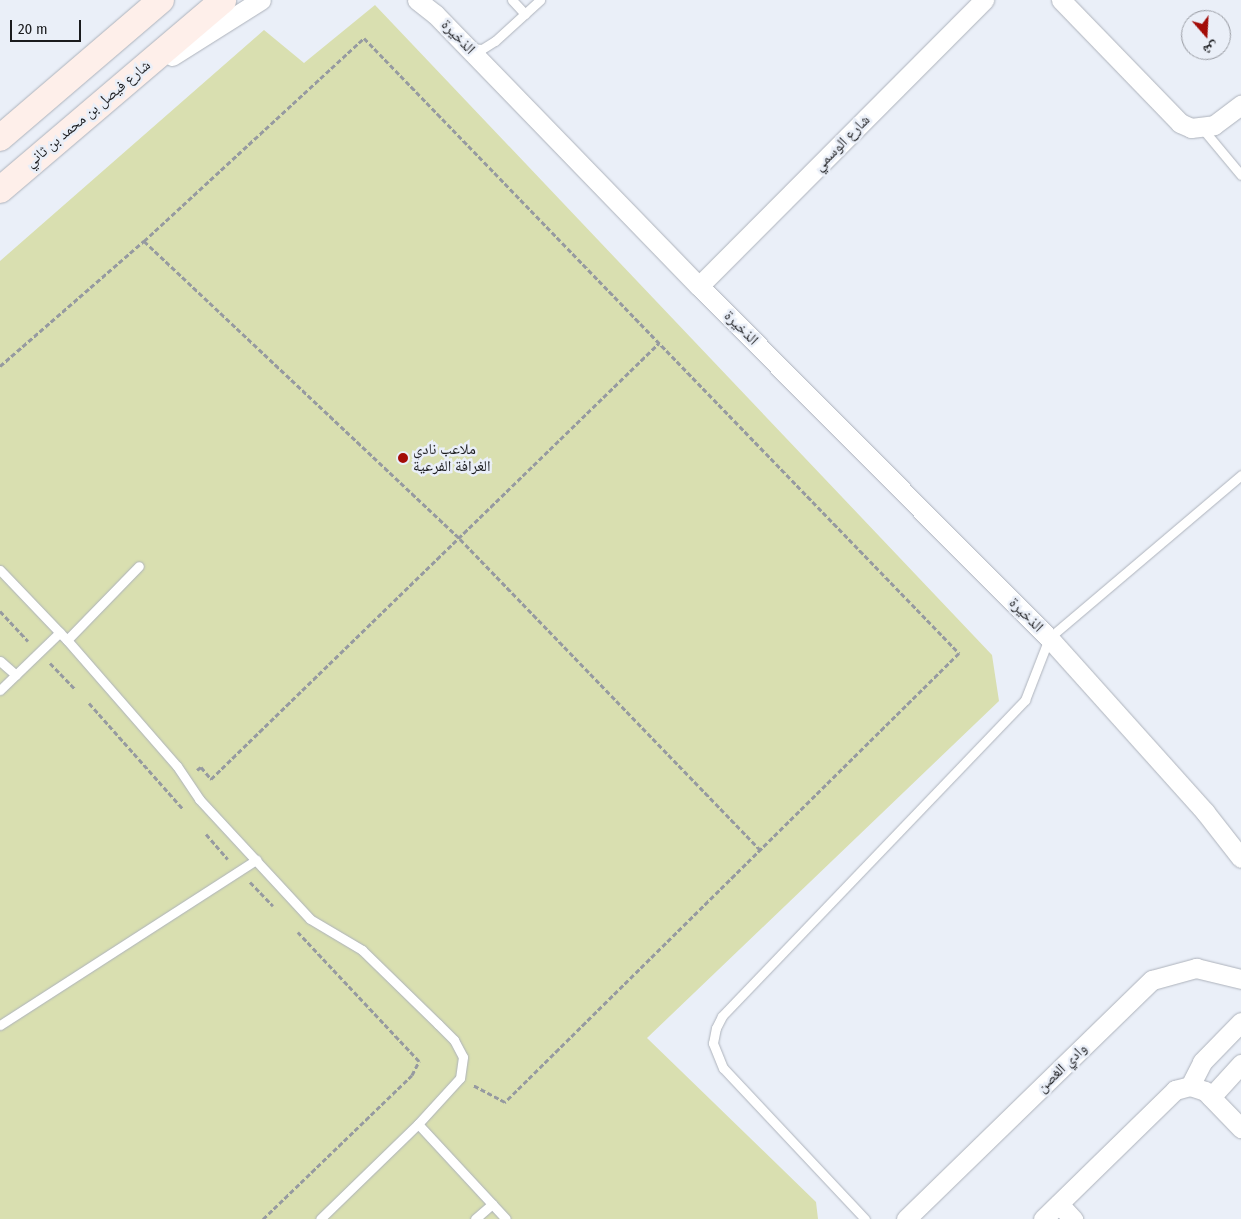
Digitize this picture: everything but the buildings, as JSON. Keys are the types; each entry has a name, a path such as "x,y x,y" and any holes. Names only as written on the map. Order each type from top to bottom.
{"street":[{"path":"0,138 161,0"},
{"name":"شارع فيصل بن محمد بن ثاني","path":"0,190 223,0"},
{"path":"112,94 261,0"},
{"name":"الذخيرة","path":"417,0 432,7 468,48 699,286 1049,638 1205,812 1241,858"},
{"name":"شارع الوسمي","path":"699,286 984,0"},
{"path":"1061,0 1180,123 1191,128 1214,126 1241,105"},
{"name":"وادي الغصن","path":"906,1219 1152,980 1196,968 1241,979"},
{"path":"1190,1086 1202,1062 1241,1022"},
{"path":"1211,1097 1241,1064"},
{"path":"1043,1219 1175,1090 1190,1086 1205,1091 1241,1128"},
{"path":"1058,1204 1073,1219"}],"lane":[{"path":"512,0 525,14"},
{"path":"468,48 482,49 495,41 540,0"},
{"path":"1202,128 1241,175"},
{"path":"865,1219 722,1068 713,1043 716,1028 722,1016 1025,700 1049,638 1241,475"},
{"path":"68,640 139,566"},
{"path":"0,570 68,640 186,781 310,919 362,950 443,1029 463,1057 460,1078 418,1124 320,1219"},
{"path":"0,690 60,632"},
{"path":"0,661 16,675"},
{"path":"0,1025 256,860"},
{"path":"418,1124 506,1219"},
{"path":"475,1219 492,1204"}],"path":[{"path":"0,366 144,242 364,38 959,653 505,1102 460,1078"},
{"path":"144,242 460,539 760,850"},
{"path":"186,781 201,767 211,779 460,539 659,343"},
{"path":"89,703 187,812"},
{"path":"200,827 279,912"},
{"path":"263,1219 412,1075 419,1061 292,926"}],"green space":[{"name":"ملاعب نادي الغرافة الفرعية","path":"375,5 992,655 999,701 647,1038 816,1202 818,1219 0,1219 0,261 264,30 304,63"}],"place":[{"name":"ملاعب نادي الغرافة الفرعية","path":"403,458"}]}
